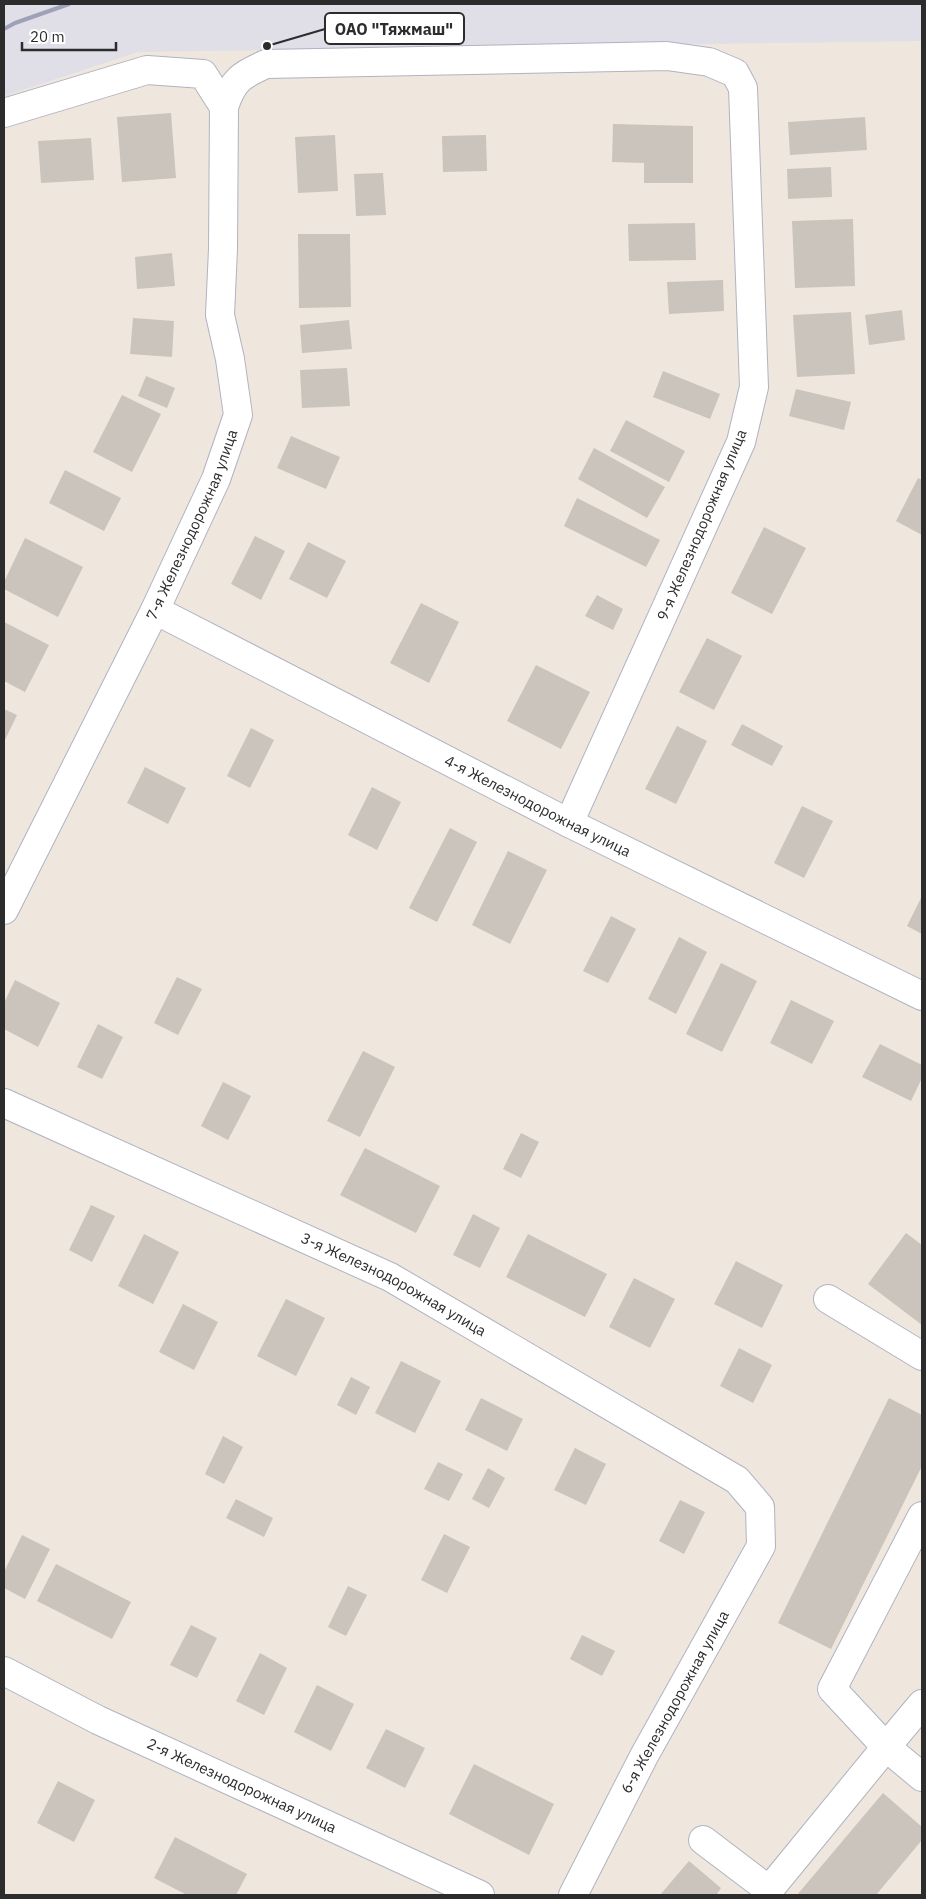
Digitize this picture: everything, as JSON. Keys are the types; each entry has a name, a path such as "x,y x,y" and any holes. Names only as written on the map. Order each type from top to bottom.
{"street":[{"name":"9-я Железнодорожная улица","path":"224,107 229,90 241,75 266,64 667,56 709,62 735,73 743,88 754,387 741,442 569,823"},
{"path":"4,113 147,70 203,74 224,107"},
{"name":"7-я Железнодорожная улица","path":"4,910 155,610 216,479 238,415 230,359 220,315 224,249 224,107"},
{"name":"4-я Железнодорожная улица","path":"155,610 569,823 922,996"},
{"name":"3-я Железнодорожная улица","path":"4,1103 390,1277 737,1480 760,1507"},
{"path":"828,1299 922,1356"},
{"name":"6-я Железнодорожная улица","path":"573,1895 644,1756 762,1546 760,1507"},
{"path":"922,1516 832,1689 886,1747 922,1777"},
{"name":"2-я Железнодорожная улица","path":"4,1671 98,1720 480,1895"},
{"path":"703,1840 769,1890 922,1704"}],"shaded area":[{"path":"4,4 922,4 922,41 138,52 4,96"}],"building":[{"path":"171,113 176,178 122,182 117,117"},
{"path":"865,117 867,150 790,155 788,122"},
{"path":"613,124 693,126 693,183 644,183 644,163 612,162"},
{"path":"335,135 338,191 298,193 295,137"},
{"path":"486,135 487,171 443,172 442,136"},
{"path":"91,138 94,180 41,183 38,141"},
{"path":"831,167 832,197 788,199 787,169"},
{"path":"383,173 386,215 356,216 354,174"},
{"path":"853,219 855,286 795,288 792,221"},
{"path":"695,223 696,260 629,261 628,224"},
{"path":"298,234 350,234 351,307 299,308"},
{"path":"172,253 175,286 137,289 135,257"},
{"path":"723,280 724,311 669,314 667,282"},
{"path":"902,310 905,340 869,345 865,315"},
{"path":"851,312 855,374 797,377 793,315"},
{"path":"133,318 174,321 172,357 130,354"},
{"path":"349,320 352,349 302,353 300,325"},
{"path":"347,368 350,406 302,408 300,370"},
{"path":"663,371 720,394 710,419 653,397"},
{"path":"146,376 175,388 167,408 138,396"},
{"path":"796,389 851,402 844,430 789,416"},
{"path":"122,395 161,414 132,472 93,452"},
{"path":"626,420 685,451 669,482 610,451"},
{"path":"291,436 340,457 326,489 277,468"},
{"path":"594,448 665,487 647,518 578,479"},
{"path":"65,470 121,498 104,531 49,503"},
{"path":"918,478 922,480 922,535 896,521"},
{"path":"577,498 660,540 646,567 564,526"},
{"path":"764,527 806,548 772,614 731,593"},
{"path":"255,536 285,551 261,600 231,584"},
{"path":"25,538 83,567 58,617 4,589 4,582"},
{"path":"308,542 346,561 327,598 289,579"},
{"path":"597,595 623,609 613,630 585,616"},
{"path":"421,603 459,622 429,683 390,663"},
{"path":"4,622 49,645 25,692 4,681"},
{"path":"707,638 742,656 714,710 679,692"},
{"path":"536,665 590,692 561,749 507,721"},
{"path":"4,709 17,715 4,742"},
{"path":"742,724 783,746 772,766 731,745"},
{"path":"677,726 707,741 676,804 645,789"},
{"path":"251,728 274,740 250,788 227,776"},
{"path":"145,767 186,788 168,824 127,803"},
{"path":"372,787 401,802 377,850 348,835"},
{"path":"802,806 833,821 804,878 774,863"},
{"path":"450,828 477,842 437,922 409,908"},
{"path":"508,851 547,870 510,944 472,925"},
{"path":"922,896 922,934 907,926"},
{"path":"611,916 636,929 608,983 583,971"},
{"path":"679,937 707,952 676,1014 648,999"},
{"path":"721,963 757,981 722,1052 686,1034"},
{"path":"177,977 202,989 178,1035 154,1023"},
{"path":"15,980 60,1003 38,1047 4,1029 4,1003"},
{"path":"791,1000 834,1021 812,1064 770,1043"},
{"path":"98,1024 123,1037 102,1079 77,1067"},
{"path":"880,1044 922,1065 922,1078 911,1101 862,1077"},
{"path":"363,1051 395,1067 360,1137 327,1121"},
{"path":"223,1082 251,1096 228,1140 201,1126"},
{"path":"521,1133 539,1142 521,1178 503,1169"},
{"path":"365,1148 440,1186 416,1233 340,1195"},
{"path":"91,1205 115,1216 92,1262 69,1250"},
{"path":"473,1214 500,1228 480,1268 453,1255"},
{"path":"906,1233 922,1245 922,1325 868,1284"},
{"path":"144,1234 179,1252 153,1304 118,1286"},
{"path":"528,1234 607,1274 585,1317 506,1277"},
{"path":"736,1261 783,1285 762,1328 714,1304"},
{"path":"634,1278 675,1299 650,1348 609,1327"},
{"path":"286,1299 325,1318 296,1376 257,1356"},
{"path":"183,1304 218,1322 194,1370 159,1352"},
{"path":"739,1348 772,1365 753,1403 720,1386"},
{"path":"401,1361 441,1381 415,1433 375,1413"},
{"path":"351,1377 370,1387 356,1415 337,1405"},
{"path":"481,1398 523,1419 507,1451 465,1430"},
{"path":"889,1398 922,1415 922,1466 831,1649 778,1623"},
{"path":"223,1436 243,1447 224,1484 205,1474"},
{"path":"575,1448 606,1464 586,1505 554,1490"},
{"path":"438,1462 463,1474 449,1501 424,1489"},
{"path":"488,1468 505,1478 489,1508 472,1499"},
{"path":"236,1499 273,1518 264,1537 226,1518"},
{"path":"680,1500 705,1512 684,1554 659,1541"},
{"path":"444,1534 470,1547 447,1593 421,1580"},
{"path":"22,1535 50,1549 25,1599 4,1588 4,1572"},
{"path":"56,1564 131,1602 112,1639 37,1601"},
{"path":"348,1586 367,1595 346,1636 328,1627"},
{"path":"191,1625 217,1638 197,1678 170,1665"},
{"path":"582,1635 615,1651 602,1676 570,1659"},
{"path":"260,1653 287,1668 264,1715 236,1701"},
{"path":"317,1685 354,1704 331,1751 294,1732"},
{"path":"386,1729 425,1748 405,1788 366,1768"},
{"path":"474,1764 554,1804 529,1855 449,1814"},
{"path":"58,1781 95,1800 74,1842 37,1823"},
{"path":"883,1793 922,1827 922,1840 876,1895 797,1895"},
{"path":"175,1837 247,1874 236,1895 187,1895 154,1878"},
{"path":"689,1861 721,1888 718,1895 660,1895"}],"railway":[{"path":"4,29 15,23 69,4"}],"place":[{"name":"ОАО \"Тяжмаш\"","path":"267,46"}]}
